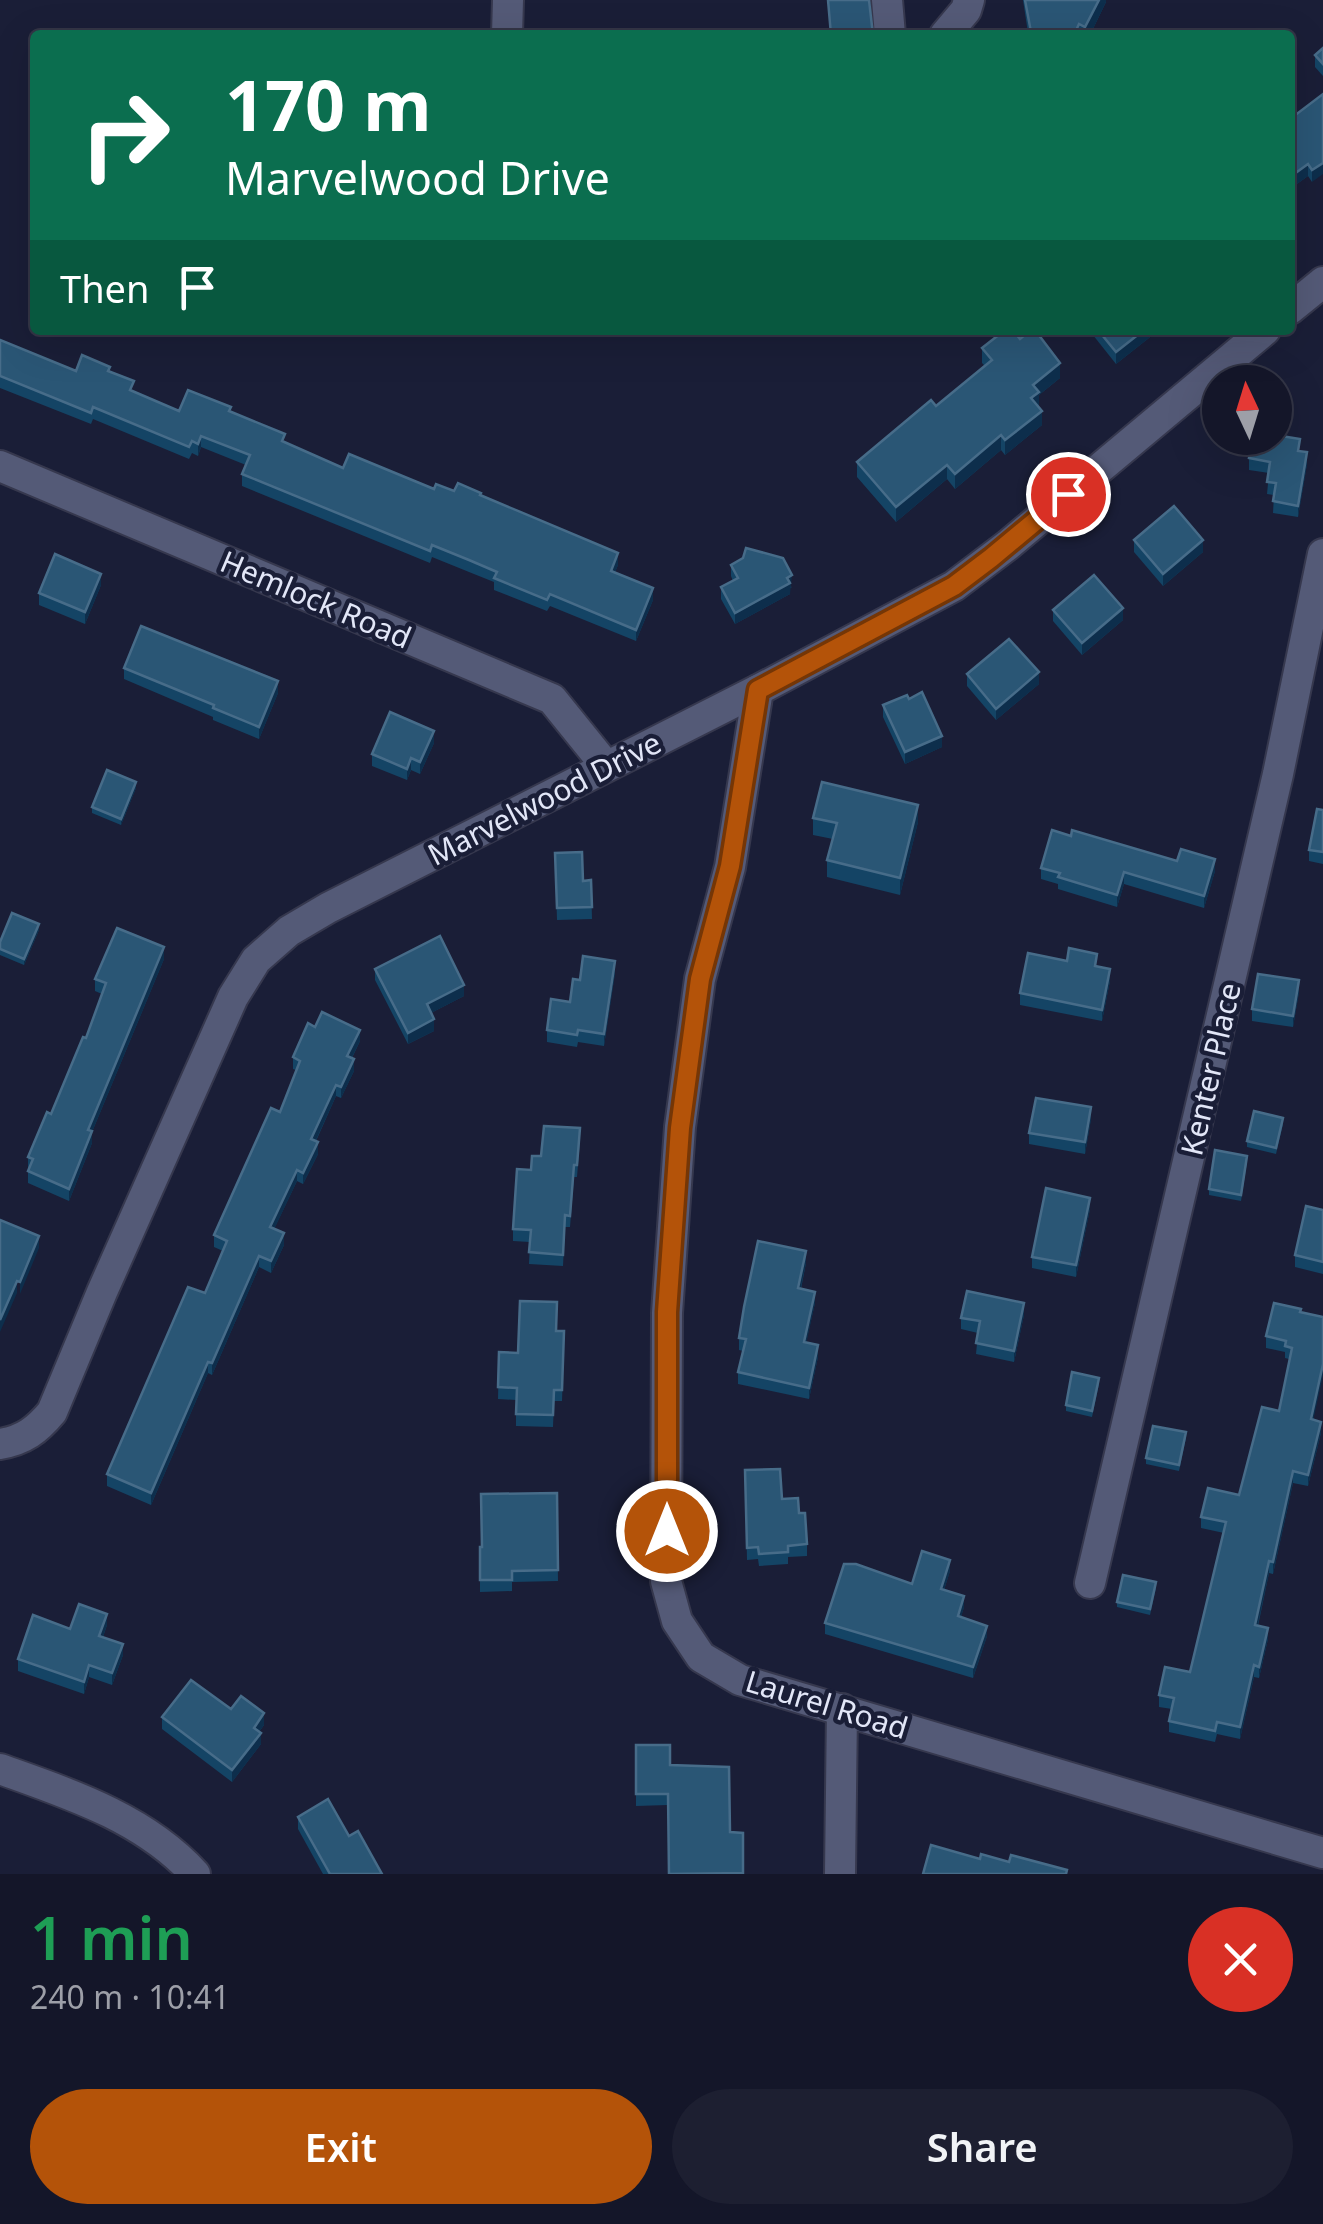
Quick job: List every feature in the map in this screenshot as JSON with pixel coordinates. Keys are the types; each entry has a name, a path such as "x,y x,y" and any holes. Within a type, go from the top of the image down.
{"street":[{"path":"507,30 508,0"},
{"path":"887,0 890,30"},
{"path":"949,30 966,10 969,0"},
{"path":"1295,305 1323,282"},
{"name":"Marvelwood Drive","path":"13,1440 40,1426 52,1412 194,1084 234,996 256,960 289,932 328,908 891,621 974,572 1259,335"},
{"name":"Hemlock Road","path":"0,466 552,699 606,766"},
{"name":"Kenter Place","path":"1090,1583 1274,794 1323,554"},
{"name":"Laurel Road","path":"758,690 730,866 700,979 680,1128 667,1312 666,1581 677,1621 701,1657 740,1680 1323,1853"},
{"path":"840,1874 842,1710"},
{"path":"0,1769 74,1795 135,1825 178,1855 195,1874"}],"building":[{"path":"828,0 869,0 872,30 831,30"},
{"path":"1025,0 1099,0 1085,27 1079,24 1076,30 1031,30"},
{"path":"1323,48 1323,64 1315,55"},
{"path":"1323,94 1323,163 1312,170 1308,164 1295,173 1295,115"},
{"path":"999,335 1017,335 1020,339 1039,335 1060,363 1033,385 1039,392 1031,398 1042,411 1005,440 1001,435 955,474 947,465 896,507 857,462 931,400 936,406 992,360 982,348"},
{"path":"1102,335 1138,335 1116,352"},
{"path":"0,340 76,371 82,355 134,381 130,390 179,411 188,390 285,434 282,441 343,468 349,454 434,489 436,484 454,491 458,483 618,553 611,571 653,588 636,630 550,594 547,600 494,578 497,572 469,560 432,545 430,551 242,474 250,455 201,436 198,444 192,441 189,447 93,407 91,413 0,376"},
{"path":"1292,438 1300,439 1298,451 1307,452 1298,506 1273,501 1276,483 1267,482 1270,462 1249,458 1292,455"},
{"path":"1174,506 1203,540 1163,574 1134,540"},
{"path":"746,548 783,558 792,575 787,578 790,583 735,613 721,587 738,578 731,565 743,558"},
{"path":"55,554 101,574 85,612 39,593"},
{"path":"1094,575 1123,608 1082,643 1053,610"},
{"path":"141,626 278,681 259,727 124,668"},
{"path":"1009,639 1039,672 996,709 967,674"},
{"path":"922,692 942,736 905,752 883,705"},
{"path":"390,712 434,731 420,762 411,758 407,769 372,754"},
{"path":"107,770 136,782 121,819 92,807"},
{"path":"822,782 918,805 900,878 827,860 837,823 813,818"},
{"path":"1317,809 1323,810 1323,852 1309,850"},
{"path":"1052,830 1071,836 1072,830 1177,861 1181,849 1215,859 1204,896 1124,872 1117,895 1058,877 1060,873 1041,868"},
{"path":"582,852 583,881 591,880 592,907 557,908 555,853"},
{"path":"12,913 39,924 24,959 0,949"},
{"path":"117,928 164,947 88,1130 92,1131 69,1189 28,1171 33,1159 28,1157 83,1037 86,1038 106,983 95,979"},
{"path":"440,936 464,985 427,1004 434,1019 408,1033 375,969"},
{"path":"1069,948 1097,954 1095,966 1110,969 1102,1010 1020,993 1028,953 1067,961"},
{"path":"583,956 615,961 604,1034 547,1030 551,999 570,1002 573,979 580,980"},
{"path":"1258,974 1299,980 1293,1016 1252,1009"},
{"path":"322,1012 360,1030 347,1056 354,1059 341,1087 336,1085 311,1139 318,1142 303,1173 297,1170 270,1227 284,1233 271,1261 259,1256 151,1493 107,1474 188,1287 205,1293 227,1241 214,1235 271,1108 280,1112 300,1061 293,1057 308,1023 315,1027"},
{"path":"1036,1098 1091,1107 1085,1142 1029,1133"},
{"path":"1254,1111 1283,1118 1276,1148 1247,1141"},
{"path":"544,1126 580,1128 570,1216 565,1215 563,1255 529,1252 531,1230 513,1229 517,1169 531,1170 532,1156 541,1156"},
{"path":"1215,1150 1247,1156 1241,1195 1209,1189"},
{"path":"1046,1188 1090,1198 1076,1265 1032,1257"},
{"path":"1306,1206 1323,1210 1323,1262 1295,1255"},
{"path":"0,1220 39,1236 0,1320"},
{"path":"758,1241 806,1251 798,1288 815,1292 804,1342 818,1345 809,1388 738,1372 746,1339 739,1338"},
{"path":"967,1291 1024,1303 1014,1351 976,1343 980,1321 961,1318"},
{"path":"520,1301 557,1302 556,1331 564,1331 562,1390 554,1390 553,1415 516,1414 517,1388 498,1387 499,1352 518,1353"},
{"path":"1274,1303 1323,1317 1323,1364 1311,1419 1321,1422 1308,1475 1293,1471 1273,1562 1269,1561 1255,1625 1268,1628 1259,1667 1254,1665 1240,1727 1217,1722 1215,1731 1169,1721 1174,1698 1159,1695 1165,1667 1190,1672 1226,1522 1201,1517 1208,1488 1239,1495 1262,1407 1279,1411 1292,1348 1285,1346 1286,1341 1266,1336"},
{"path":"1072,1372 1099,1378 1092,1411 1066,1405"},
{"path":"1153,1426 1186,1432 1179,1465 1146,1458"},
{"path":"780,1469 782,1499 798,1498 799,1513 805,1513 807,1544 788,1546 788,1552 759,1554 758,1547 747,1548 745,1470"},
{"path":"557,1493 558,1570 512,1571 512,1580 480,1580 481,1494"},
{"path":"922,1551 950,1560 941,1589 964,1596 958,1616 987,1626 973,1667 825,1623 844,1564 856,1564 912,1584"},
{"path":"1123,1575 1156,1582 1150,1609 1117,1602"},
{"path":"79,1604 107,1614 99,1636 123,1644 112,1673 89,1665 84,1682 18,1659 33,1615 70,1629"},
{"path":"191,1680 231,1709 241,1696 264,1713 254,1728 261,1733 232,1770 162,1717"},
{"path":"636,1745 670,1745 670,1765 729,1767 730,1832 743,1833 743,1873 669,1874 668,1794 636,1794"},
{"path":"328,1799 349,1836 358,1831 382,1874 330,1874 298,1817"},
{"path":"931,1845 980,1859 981,1854 1009,1862 1011,1855 1067,1870 1066,1874 923,1874"}],"route":[{"path":"667,1531 667,1312 680,1128 700,979 730,866 758,690 954,586 1068,494"}]}
